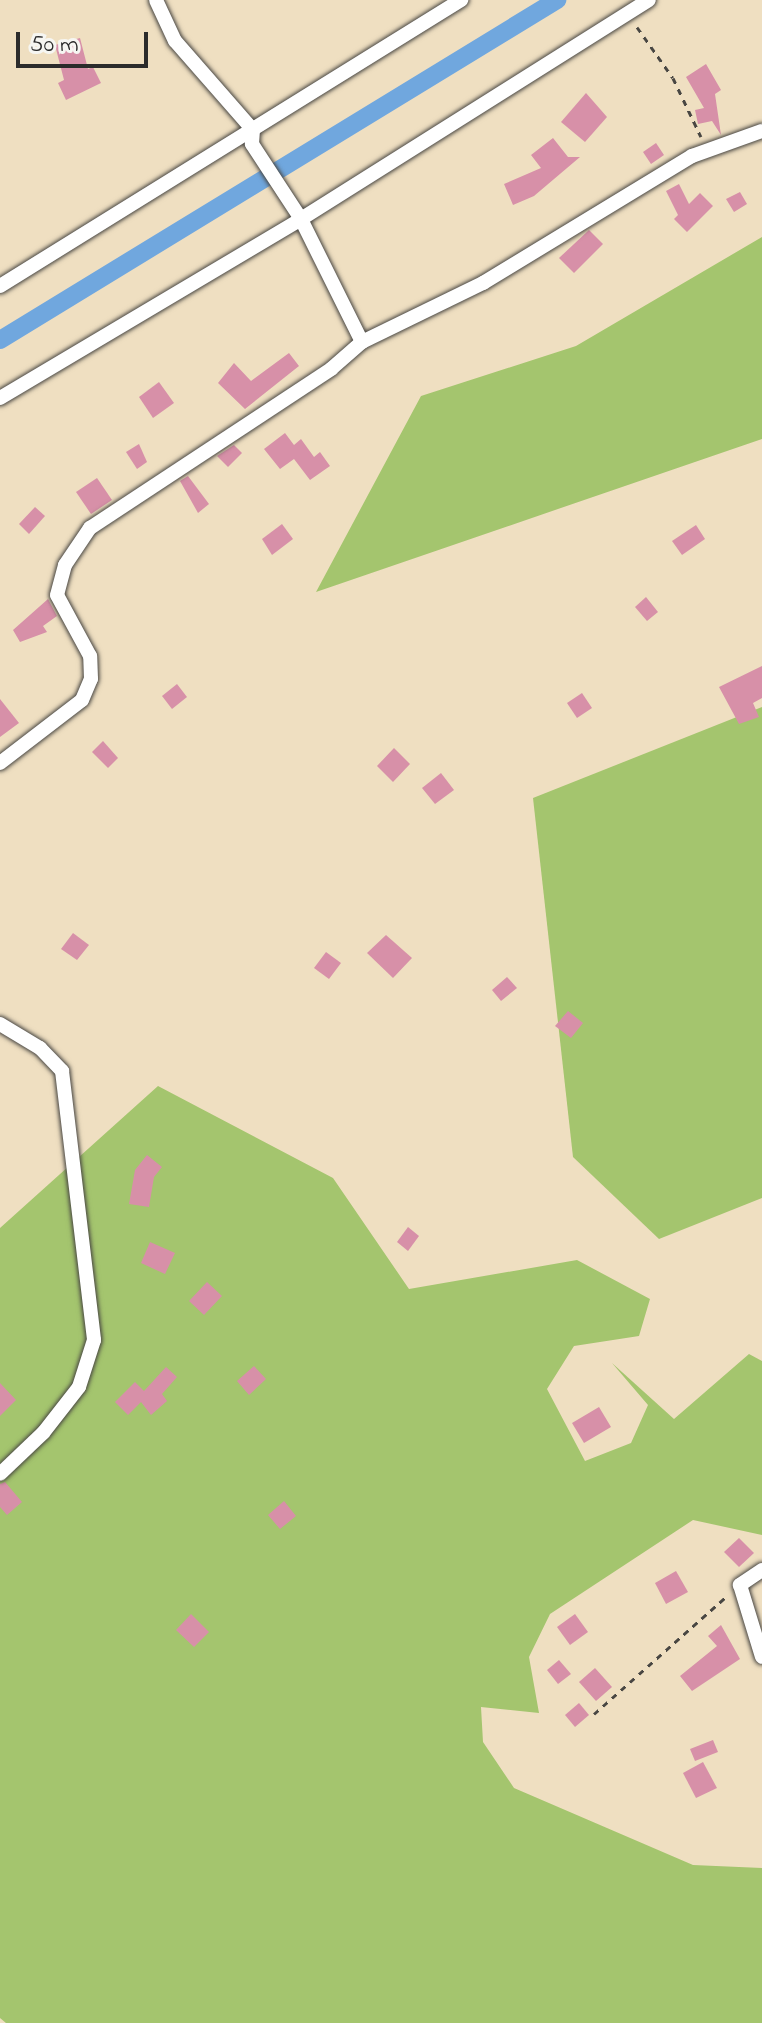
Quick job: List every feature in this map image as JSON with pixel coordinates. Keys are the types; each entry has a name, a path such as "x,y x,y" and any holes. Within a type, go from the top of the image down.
{"street":[{"path":"156,0 175,41 252,137 289,204 301,219 362,342"},
{"path":"0,286 252,137 461,0"},
{"path":"0,398 301,219 649,0"},
{"path":"0,763 82,700 91,679 90,656 57,595 65,565 90,528 331,369 362,342 483,283 707,152 762,131"},
{"path":"0,1024 40,1048 62,1071 94,1340 79,1387 43,1433 0,1474"},
{"path":"762,1570 740,1585 762,1657"}],"path":[{"path":"627,14 673,78 707,152"},
{"path":"594,1714 664,1647 740,1585"}],"green space":[{"path":"762,237 762,439 316,592 421,396 576,346"},
{"path":"762,707 762,1198 659,1239 573,1157 533,798"},
{"path":"158,1086 333,1178 409,1289 577,1260 650,1299 639,1336 574,1346 547,1389 585,1461 631,1443 648,1405 612,1363 674,1419 749,1354 762,1361 762,1535 693,1520 550,1614 529,1657 539,1713 481,1707 483,1742 514,1788 693,1865 762,1868 762,2023 6,2023 0,2018 0,1228"}],"building":[{"path":"80,38 88,69 93,67 101,83 66,100 58,83 64,80 55,45"},
{"path":"706,64 721,90 715,94 721,135 712,121 698,124 695,110 704,108 686,77"},
{"path":"586,93 607,117 585,142 561,122"},
{"path":"553,138 568,157 580,157 534,196 513,205 504,184 541,168 531,155"},
{"path":"656,143 664,155 651,164 643,152"},
{"path":"679,184 689,204 700,193 713,206 687,232 674,219 678,215 666,191"},
{"path":"740,192 747,204 734,212 726,199"},
{"path":"589,230 603,244 574,273 559,258"},
{"path":"289,353 299,366 245,409 218,383 234,363 251,381"},
{"path":"159,382 174,403 153,418 139,397"},
{"path":"285,433 294,445 301,439 314,457 320,452 330,466 310,480 294,459 280,469 264,449"},
{"path":"139,444 147,462 137,469 126,452"},
{"path":"234,445 242,453 228,467 217,456"},
{"path":"188,476 209,504 198,513 180,481"},
{"path":"97,478 112,500 91,514 76,492"},
{"path":"35,507 45,516 29,534 19,524"},
{"path":"282,524 293,539 272,555 262,539"},
{"path":"696,525 705,539 682,555 672,541"},
{"path":"646,597 658,612 647,621 635,607"},
{"path":"48,599 57,616 43,626 47,632 20,642 13,630"},
{"path":"762,666 762,698 753,703 759,717 739,724 719,687"},
{"path":"177,684 187,697 172,709 162,696"},
{"path":"582,693 592,708 577,718 567,703"},
{"path":"0,699 19,723 0,737"},
{"path":"103,741 118,758 108,768 92,752"},
{"path":"394,748 410,764 393,782 377,766"},
{"path":"441,773 454,790 435,804 422,788"},
{"path":"73,933 89,945 77,960 61,949"},
{"path":"386,935 412,958 393,978 367,953"},
{"path":"326,952 341,963 329,979 314,968"},
{"path":"507,977 517,988 501,1001 492,990"},
{"path":"568,1011 583,1023 571,1038 555,1026"},
{"path":"147,1155 162,1167 154,1177 149,1207 129,1204 135,1170"},
{"path":"408,1227 419,1236 408,1251 397,1242"},
{"path":"150,1242 175,1253 165,1274 141,1263"},
{"path":"207,1282 222,1296 204,1315 189,1301"},
{"path":"254,1366 266,1379 249,1395 237,1381"},
{"path":"166,1367 177,1377 162,1394 167,1401 151,1415 141,1402 128,1415 115,1402 135,1382 144,1391"},
{"path":"0,1383 16,1400 0,1416"},
{"path":"599,1407 611,1427 584,1443 572,1423"},
{"path":"5,1482 22,1502 7,1515 0,1507 0,1484"},
{"path":"284,1501 296,1516 280,1529 268,1515"},
{"path":"739,1538 754,1553 739,1567 724,1552"},
{"path":"676,1571 688,1592 666,1604 655,1583"},
{"path":"191,1614 209,1632 194,1647 176,1630"},
{"path":"575,1614 588,1632 570,1645 557,1627"},
{"path":"721,1625 740,1659 692,1691 680,1676 717,1646 708,1636"},
{"path":"559,1660 571,1674 558,1684 547,1670"},
{"path":"595,1668 612,1687 596,1701 579,1682"},
{"path":"579,1703 589,1715 575,1727 565,1715"},
{"path":"713,1740 718,1752 695,1761 690,1749"},
{"path":"703,1762 717,1788 696,1798 683,1773"}],"waterway":[{"path":"0,340 557,0"}]}
